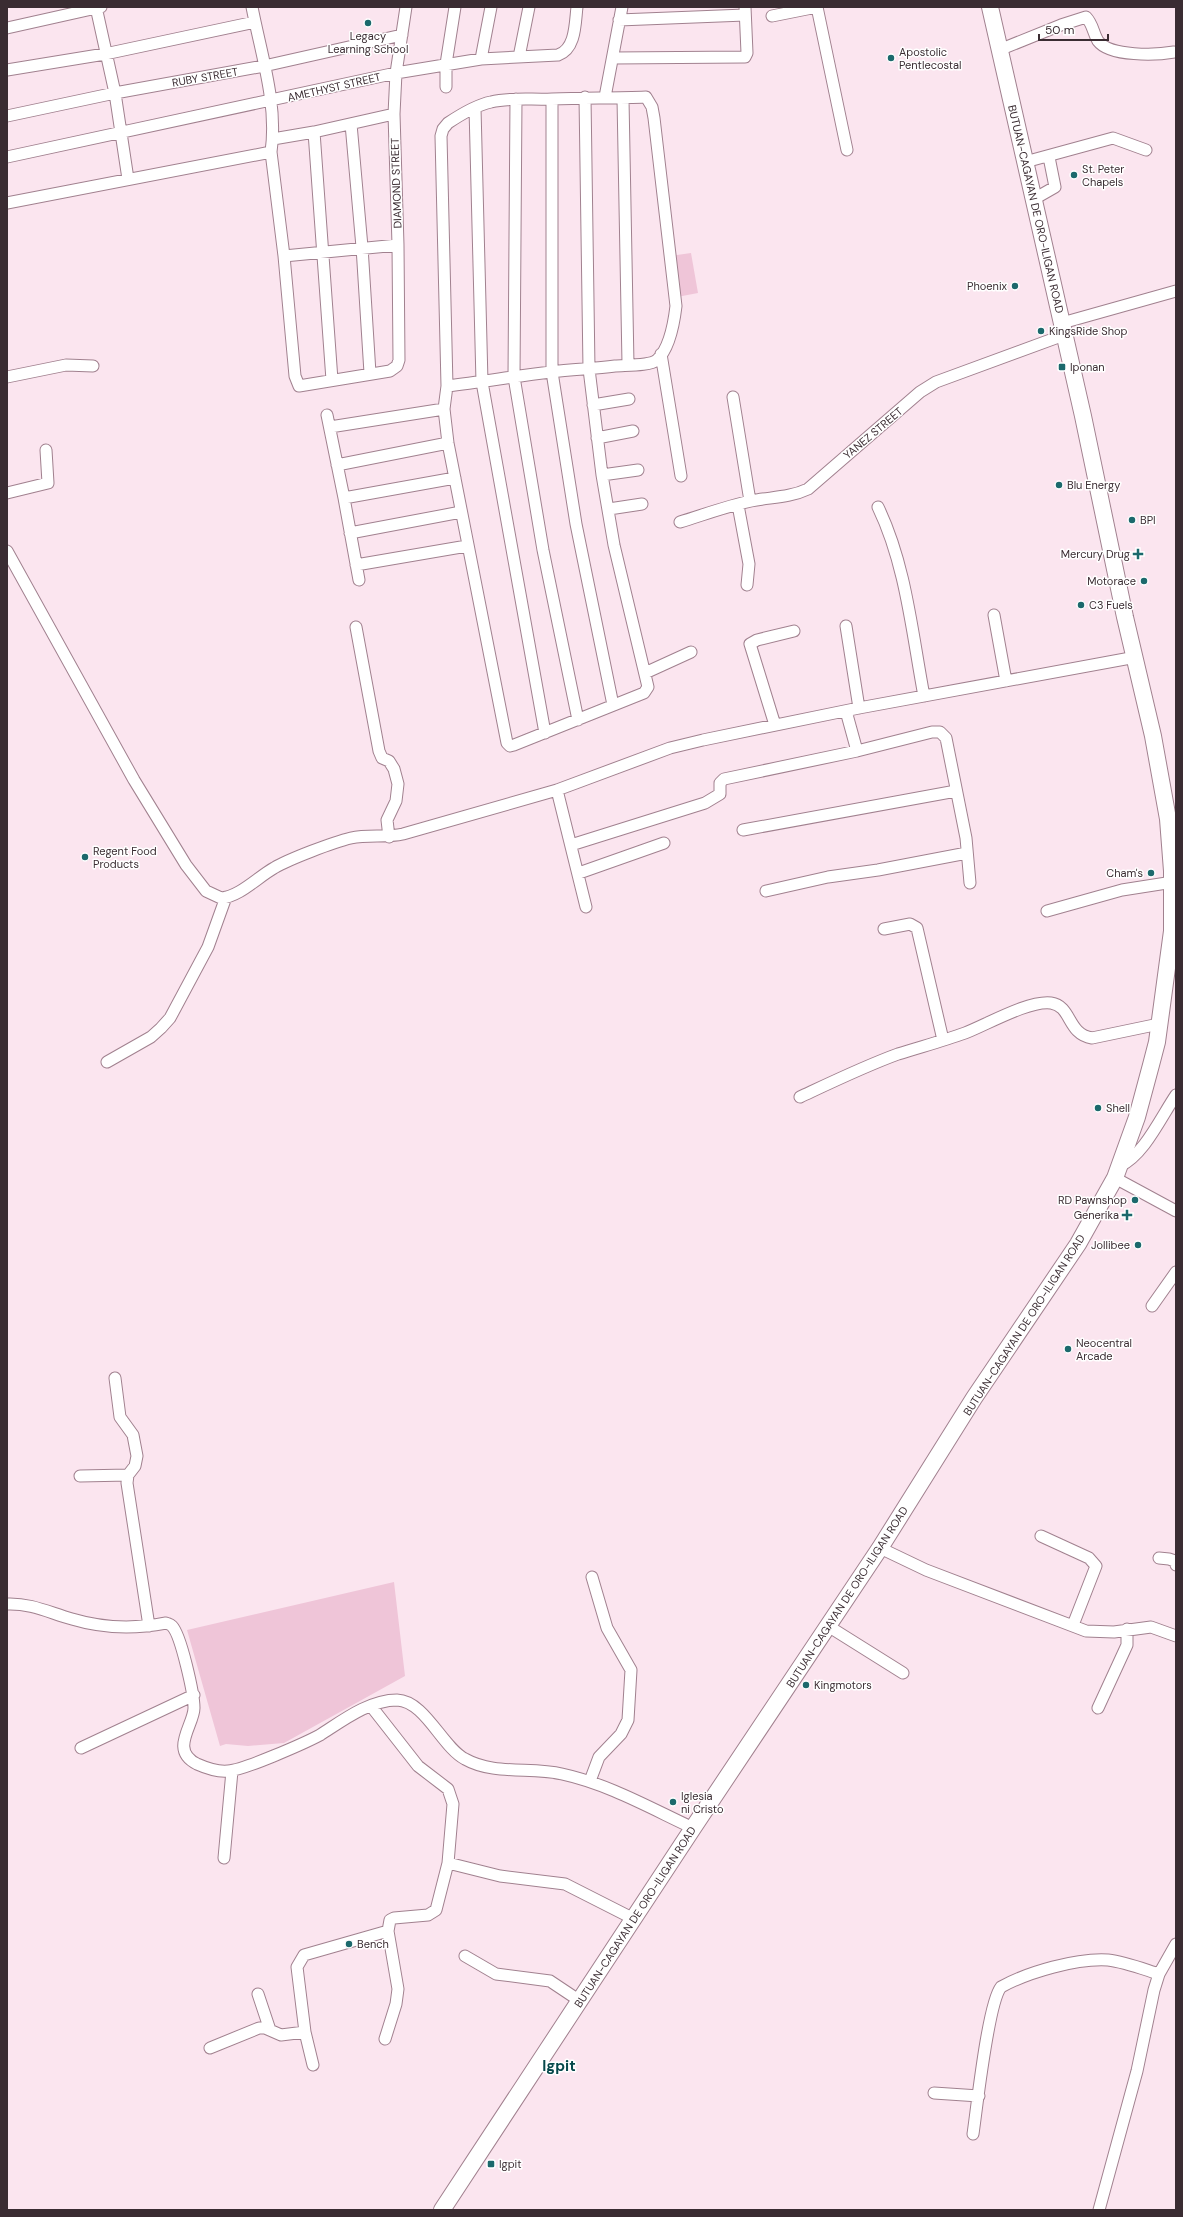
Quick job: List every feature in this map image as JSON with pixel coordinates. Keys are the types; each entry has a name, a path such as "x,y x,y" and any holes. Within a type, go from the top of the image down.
{"highway":[{"name":"BUTUAN-CAGAYAN DE ORO-ILIGAN ROAD","path":"442,2210 693,1828 880,1548 974,1398 1064,1265 1118,1172 1144,1091 1159,1024 1170,950 1174,883 1172,819 1136,657 1125,617 1063,329 990,7"}],"street":[{"path":"7,28 98,7 105,54 121,131 128,179"},
{"path":"252,7 271,101 273,139 271,152 284,256 296,382 299,386 370,373 362,247 351,124"},
{"name":"DIAMOND STREET","path":"370,373 394,370 399,360 398,245 394,114 396,73 406,7"},
{"path":"446,87 446,64 455,7"},
{"path":"481,59 491,7"},
{"path":"519,57 529,7"},
{"name":"AMETHYST STREET","path":"7,157 121,131 271,101 396,73 481,59 551,56 564,53 569,47 578,7"},
{"path":"605,97 622,7"},
{"path":"772,16 817,7 848,150"},
{"path":"613,58 744,57 747,53 745,11 619,20"},
{"path":"1000,50 1061,25 1086,17 1090,21 1099,43 1106,47 1143,55 1174,52"},
{"path":"7,70 105,54 254,22"},
{"name":"RUBY STREET","path":"7,116 114,93 264,66 402,35"},
{"path":"448,386 552,372 589,369 654,362 661,354 672,331 676,306 654,118 652,107 646,97 623,99 585,97 552,100 516,99 490,102 475,108 448,123 443,129 441,136 448,386 444,409 448,443 467,546 507,743 510,746 578,720 647,690 648,687 614,545 602,475 589,369 585,97"},
{"path":"516,99 514,377 543,550 578,720"},
{"path":"623,99 628,364"},
{"path":"552,100 552,372 576,524 613,704"},
{"path":"475,108 482,382 545,733"},
{"path":"273,139 314,132 394,114"},
{"path":"314,132 332,380"},
{"path":"1025,162 1049,157 1113,138 1146,150"},
{"path":"7,203 271,152"},
{"path":"1034,199 1055,186 1049,157"},
{"path":"284,256 362,247 398,245"},
{"name":"YANEZ STREET","path":"680,522 750,501 791,496 808,489 920,392 936,382 1063,329 1176,291"},
{"path":"661,354 681,476"},
{"path":"7,377 66,365 92,366"},
{"path":"733,396 750,501"},
{"path":"593,405 629,399"},
{"path":"330,427 444,409"},
{"path":"327,415 359,580"},
{"path":"597,438 633,432"},
{"path":"337,465 448,443"},
{"path":"7,493 48,483 46,450"},
{"path":"602,475 638,470"},
{"path":"344,498 455,478"},
{"path":"609,509 642,504"},
{"path":"738,505 749,564 747,586"},
{"path":"878,507 890,532 897,556 924,696"},
{"path":"350,533 461,512"},
{"path":"356,565 467,546"},
{"path":"7,551 134,780 186,865 206,891 213,896 226,898"},
{"path":"994,615 1006,681"},
{"path":"846,626 859,708"},
{"path":"356,627 379,752 382,758 389,762 398,778 396,801 387,820 389,837"},
{"path":"775,726 750,644 757,640 794,631"},
{"path":"645,673 691,652"},
{"path":"107,1062 151,1036 170,1018 208,947 226,898 280,865 343,840 360,837 389,837 557,790 670,748 859,708 1136,657"},
{"path":"846,711 857,751"},
{"path":"571,845 705,803 720,794 720,783 724,779 857,751 932,732 940,732 946,738 967,853 970,883"},
{"path":"557,790 586,907"},
{"path":"743,830 956,791"},
{"path":"579,874 664,844"},
{"path":"766,891 828,877 878,870 967,853"},
{"path":"1047,911 1122,890 1174,883"},
{"path":"884,929 910,924 917,928 943,1040"},
{"path":"800,1096 897,1055 1000,1020 1021,1009 1040,1004 1051,1003 1064,1010 1071,1025 1083,1037 1092,1038 1159,1024"},
{"path":"1176,1095 1139,1151 1118,1172 1176,1211"},
{"path":"1152,1306 1176,1272"},
{"path":"115,1378 120,1417 133,1434 138,1456 135,1466 128,1475 127,1483 149,1626"},
{"path":"80,1476 128,1475"},
{"path":"1041,1536 1090,1558 1096,1566 1074,1625"},
{"path":"880,1548 926,1570 1074,1625 1098,1632 1151,1626 1176,1635"},
{"path":"1159,1558 1169,1559 1175,1562 1176,1565"},
{"path":"590,1781 599,1757 621,1734 628,1720 632,1670 607,1628 592,1577"},
{"path":"7,1604 37,1607 89,1624 149,1626 166,1623 172,1626 180,1642 194,1695 194,1715 186,1729 184,1739 186,1751 191,1760 198,1765 214,1770 232,1771 317,1736 371,1706 386,1701 405,1701 419,1711 463,1759 478,1765 560,1773 590,1781 693,1828"},
{"path":"828,1626 903,1673"},
{"path":"1098,1708 1127,1645 1127,1629"},
{"path":"81,1748 194,1695"},
{"path":"371,1706 418,1766 448,1790 453,1804 448,1863 436,1910 428,1914 394,1918 390,1920 388,1931 398,1989 396,2004 385,2039"},
{"path":"224,1858 232,1771"},
{"path":"448,1863 500,1876 565,1884 634,1919"},
{"path":"313,2065 305,2032 297,1967 299,1961 304,1955 388,1931"},
{"path":"1099,2210 1137,2071 1159,1974 1176,1944"},
{"path":"466,1956 496,1974 550,1982 580,2001"},
{"path":"973,2134 991,2022 997,1991 1001,1987 1040,1972 1092,1960 1110,1960 1159,1974"},
{"path":"258,1994 270,2030"},
{"path":"210,2048 259,2028 270,2030 281,2035 305,2032"},
{"path":"934,2093 979,2096"}],"shaded area":[{"path":"691,253 698,293 677,297 670,256"},
{"path":"394,1582 405,1676 284,1743 248,1746 226,1744 220,1746 187,1630"}],"place":[{"name":"Legacy Learning School","path":"368,23"},
{"name":"Apostolic Pentlecostal","path":"891,58"},
{"name":"St. Peter Chapels","path":"1074,175"},
{"name":"Phoenix","path":"1015,286"},
{"name":"KingsRide Shop","path":"1041,331"},
{"name":"Iponan","path":"1062,367"},
{"name":"Blu Energy","path":"1059,485"},
{"name":"BPI","path":"1132,520"},
{"name":"Mercury Drug","path":"1138,554"},
{"name":"Motorace","path":"1144,581"},
{"name":"C3 Fuels","path":"1081,605"},
{"name":"Regent Food Products","path":"85,857"},
{"name":"Cham's","path":"1151,873"},
{"name":"Shell","path":"1098,1108"},
{"name":"RD Pawnshop","path":"1135,1200"},
{"name":"Generika","path":"1127,1215"},
{"name":"Jollibee","path":"1138,1245"},
{"name":"Neocentral Arcade","path":"1068,1349"},
{"name":"Kingmotors","path":"806,1685"},
{"name":"Iglesia ni Cristo","path":"673,1802"},
{"name":"Bench","path":"349,1944"},
{"name":"Igpit","path":"491,2164"}],"district":[{"name":"Igpit","path":"559,2066"}]}
